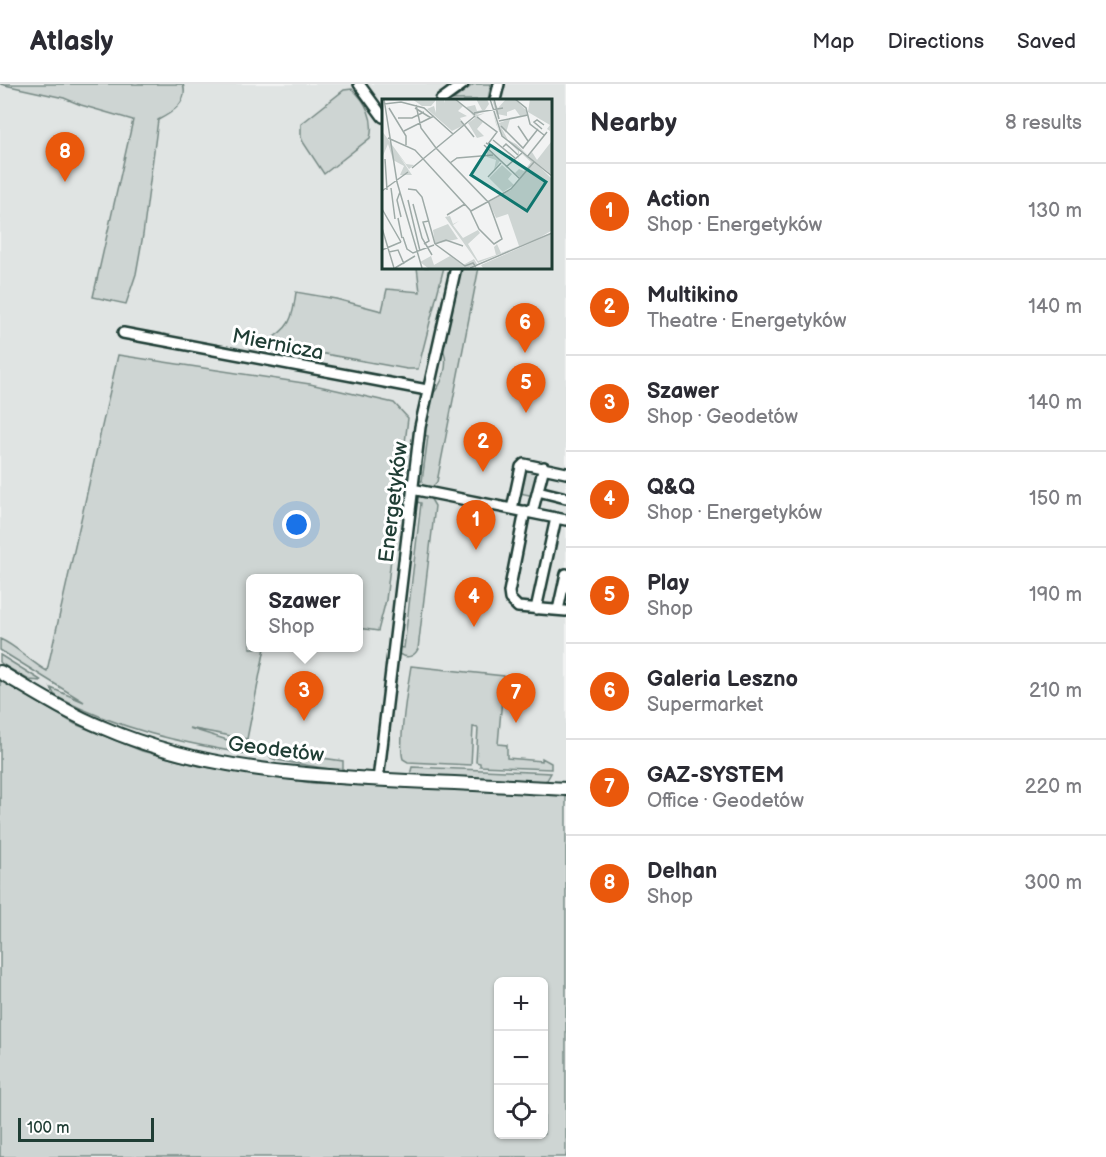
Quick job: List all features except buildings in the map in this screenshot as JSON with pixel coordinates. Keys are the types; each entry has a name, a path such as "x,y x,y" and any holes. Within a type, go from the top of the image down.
{"street":[{"path":"442,99 464,84"},
{"path":"495,99 499,84"},
{"path":"363,85 382,115"},
{"name":"Energetyków","path":"378,780 412,489 427,390 456,268"},
{"name":"Miernicza","path":"123,333 427,390"},
{"path":"512,509 522,465 528,463 566,473"},
{"path":"544,467 538,491 529,512 509,596 514,605 562,611 566,574"},
{"path":"412,489 561,519 536,609"},
{"path":"538,491 566,498"},
{"name":"Geodetów","path":"0,672 41,697 105,729 188,755 260,769 378,780 566,789"}],"shaded area":[{"path":"0,84 566,84 566,789 260,769 105,729 0,672"},
{"path":"0,84 183,84 184,96 178,106 158,120 143,235 136,274 126,304 93,297 133,120 64,98"},
{"path":"474,84 491,84 488,99 454,99"},
{"path":"352,89 368,111 371,124 370,138 324,174 303,142 301,124 344,90"},
{"path":"417,268 444,268 418,369 407,369 265,343 289,322 296,292 382,311 387,289 420,292"},
{"path":"455,268 479,268 437,482 429,490 418,487 415,481 422,481 428,436 424,435 430,396 439,386 444,373 445,359 441,346"},
{"path":"118,355 310,384 394,403 408,418 386,600 378,631 363,629 363,574 246,574 246,652 264,652 247,739 189,728 256,749 253,753 247,754 197,745 151,734 82,709 59,698 51,688 84,702 0,650 0,639 47,671"},
{"path":"529,469 538,471 534,496 520,493 524,473"},
{"path":"422,494 429,496 435,506 418,649 407,657 399,654 396,647 404,648 421,503 413,501"},
{"path":"0,655 42,681 29,680 2,664"},
{"path":"411,666 504,676 498,744 507,745 507,758 542,761 542,758 551,763 551,769 480,766 480,763 476,762 478,728 473,727 471,765 408,762 403,759 403,728"},
{"path":"0,680 75,724 142,751 199,766 312,783 566,794 566,1157 0,1157"},
{"path":"266,750 343,761 343,769 341,771 276,760 271,758"},
{"path":"412,767 551,773 547,780 539,783 410,775"}],"place":[{"name":"Delhan","path":"65,182"},
{"name":"Galeria Leszno","path":"525,353"},
{"name":"Play","path":"526,413"},
{"name":"Multikino","path":"483,472"},
{"name":"Action","path":"476,550"},
{"name":"Q&Q","path":"474,627"},
{"name":"Szawer","path":"304,721"},
{"name":"GAZ-SYSTEM","path":"516,723"}]}
